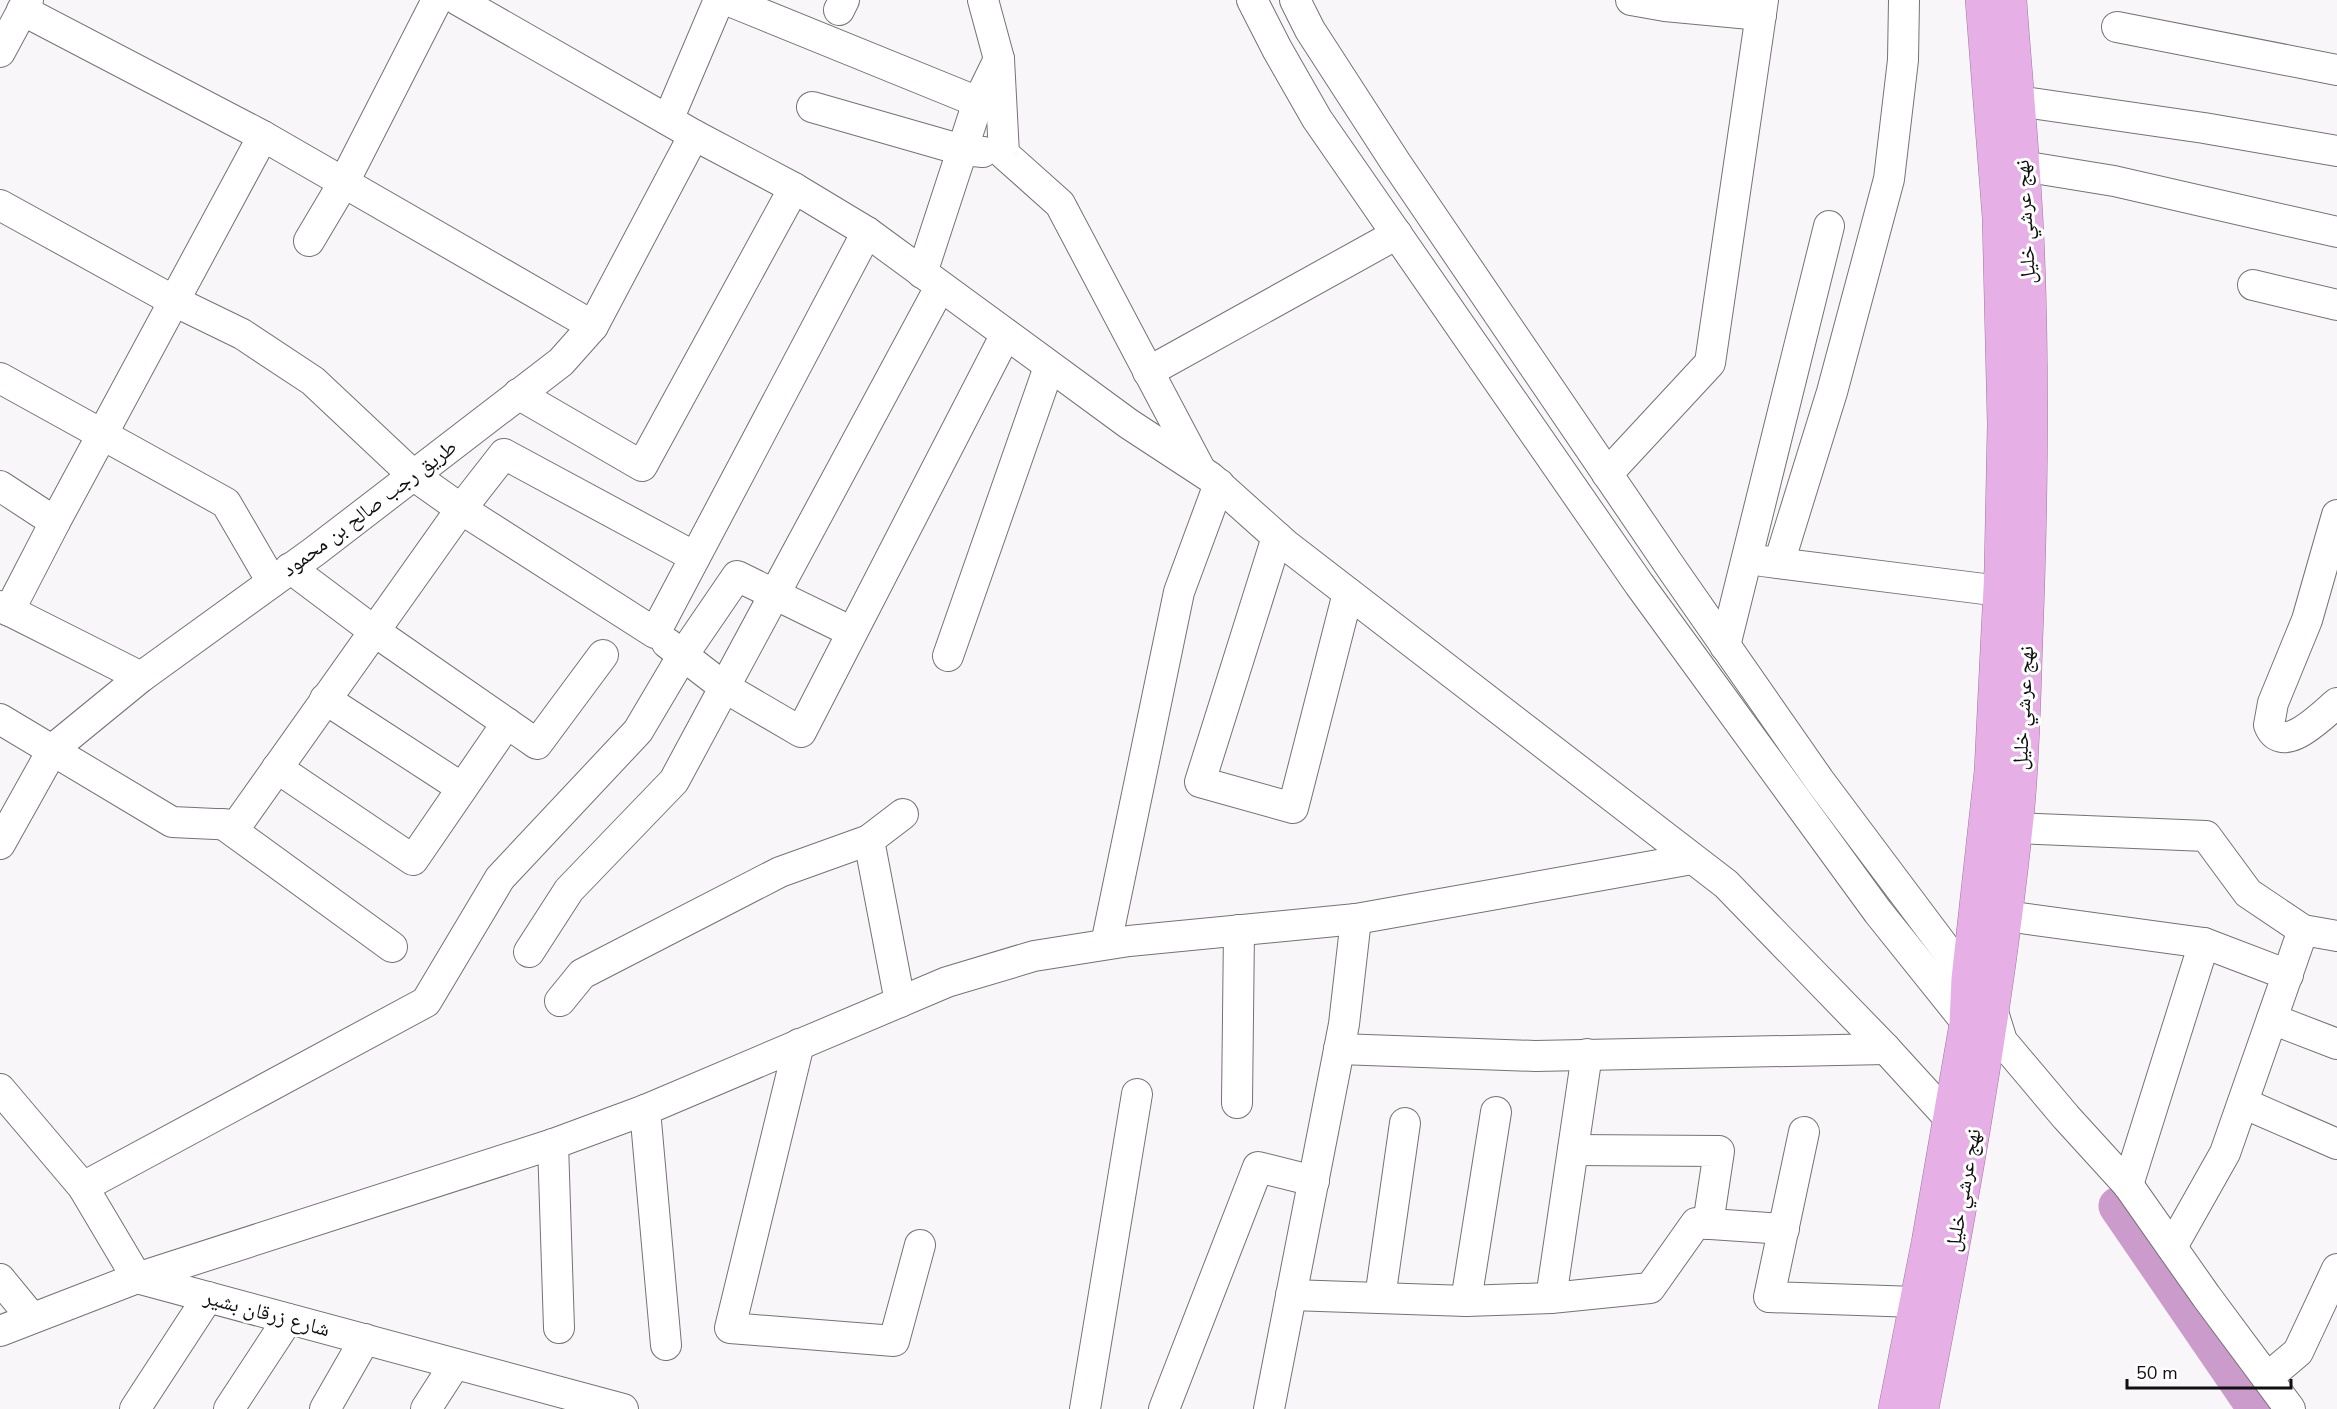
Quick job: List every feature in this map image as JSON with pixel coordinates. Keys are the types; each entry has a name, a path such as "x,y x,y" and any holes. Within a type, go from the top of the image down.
{"highway":[{"name":"نهج عرشي خليل","path":"1895,1409 1950,1119 1987,1031 1968,979 1991,771 2000,591 2004,424 1999,218 1982,0"},
{"name":"نهج عرشي خليل","path":"1922,1409 1955,1237 2006,916 2015,828 2024,690 2032,415 2028,252 2010,0"}],"street":[{"path":"309,241 344,182 437,0"},
{"path":"458,0 694,135 794,188 867,232 1049,368 1210,477 1277,537 1726,884 1886,1049 1950,1119"},
{"path":"668,120 719,0"},
{"path":"727,0 978,102"},
{"path":"983,0 999,59 1004,154"},
{"path":"1252,0 1277,50 1317,119 1639,584 1878,912 2128,1185 2290,1409"},
{"path":"1295,0 1316,40 1396,163 1725,646 1819,780 1968,979"},
{"path":"1607,474 1710,363 1762,7 1631,0"},
{"path":"1779,563 1832,392 1889,179 1903,60 1904,0"},
{"path":"0,52 25,5 263,136 593,327"},
{"path":"2117,27 2337,70"},
{"path":"529,952 569,890 674,781 774,595 931,280 962,150 978,102 999,59"},
{"path":"2017,101 2204,128 2337,151"},
{"path":"812,107 962,150 1004,154 1060,204 1148,372 1210,477 1179,592 1106,944"},
{"name":"طريق رجب صالح بن محمود","path":"0,844 53,749 141,677 281,575 561,362 593,327 694,135"},
{"path":"141,677 5,608 55,522 263,136"},
{"path":"2022,166 2114,181 2337,232"},
{"path":"518,394 642,466 794,188"},
{"path":"0,205 174,301 242,334 313,381 413,475 461,509 655,633 724,687 801,732 1006,334"},
{"path":"1725,646 1829,226"},
{"path":"655,633 867,232"},
{"path":"1148,372 1397,234"},
{"path":"2253,285 2337,305"},
{"path":"948,656 1049,368"},
{"path":"0,378 226,503 281,575 374,632 537,744 603,655"},
{"path":"0,719 172,822 237,825 461,509 504,454 696,557"},
{"path":"0,486 55,522"},
{"path":"2337,515 2307,620 2273,703 2269,725 2276,735 2282,738 2293,737 2337,703"},
{"path":"1277,537 1200,782 1293,808 1348,593"},
{"path":"1747,559 2000,591"},
{"path":"83,1187 426,1002 500,878 638,731 683,655 737,576 852,632"},
{"path":"325,699 462,788"},
{"path":"277,768 414,860 507,723"},
{"path":"560,1001 582,974 780,872 869,840 903,814"},
{"path":"223,824 392,947"},
{"path":"2015,828 2206,836 2247,893 2303,930 2337,936"},
{"path":"869,840 900,1002"},
{"path":"0,1331 137,1278 553,1144 645,1110 947,982 1034,956 1106,944 1356,919 1692,859"},
{"path":"2006,916 2204,943 2288,975"},
{"path":"1269,1409 1339,1049 1356,919"},
{"path":"1237,1103 1239,930"},
{"path":"2172,1247 2225,1153 2303,930"},
{"path":"2128,1185 2204,943"},
{"path":"2272,1019 2337,1044"},
{"path":"800,1044 730,1328 894,1341 920,1245"},
{"path":"1339,1049 1535,1056 1886,1049"},
{"path":"1551,1298 1587,1054"},
{"path":"0,1089 83,1187 137,1278"},
{"path":"1085,1409 1137,1094"},
{"path":"2243,1103 2337,1144"},
{"path":"645,1110 666,1345"},
{"path":"1466,1301 1496,1112"},
{"path":"1380,1298 1405,1123"},
{"path":"1804,1132 1769,1297 1916,1302"},
{"path":"553,1144 559,1328"},
{"path":"1573,1150 1719,1151 1708,1224"},
{"path":"1164,1409 1257,1167 1314,1181"},
{"path":"1292,1295 1466,1301 1551,1298 1650,1288 1696,1223 1784,1229"},
{"path":"2267,1378 2298,1352 2337,1269"},
{"name":"شارع زرقان بشير","path":"137,1278 623,1409"},
{"path":"0,1279 32,1318"},
{"path":"135,1409 208,1297"},
{"path":"230,1409 288,1319"},
{"path":"325,1409 365,1339"},
{"path":"426,1409 455,1364"}],"waterway":[{"path":"2118,1206 2257,1409"}]}
